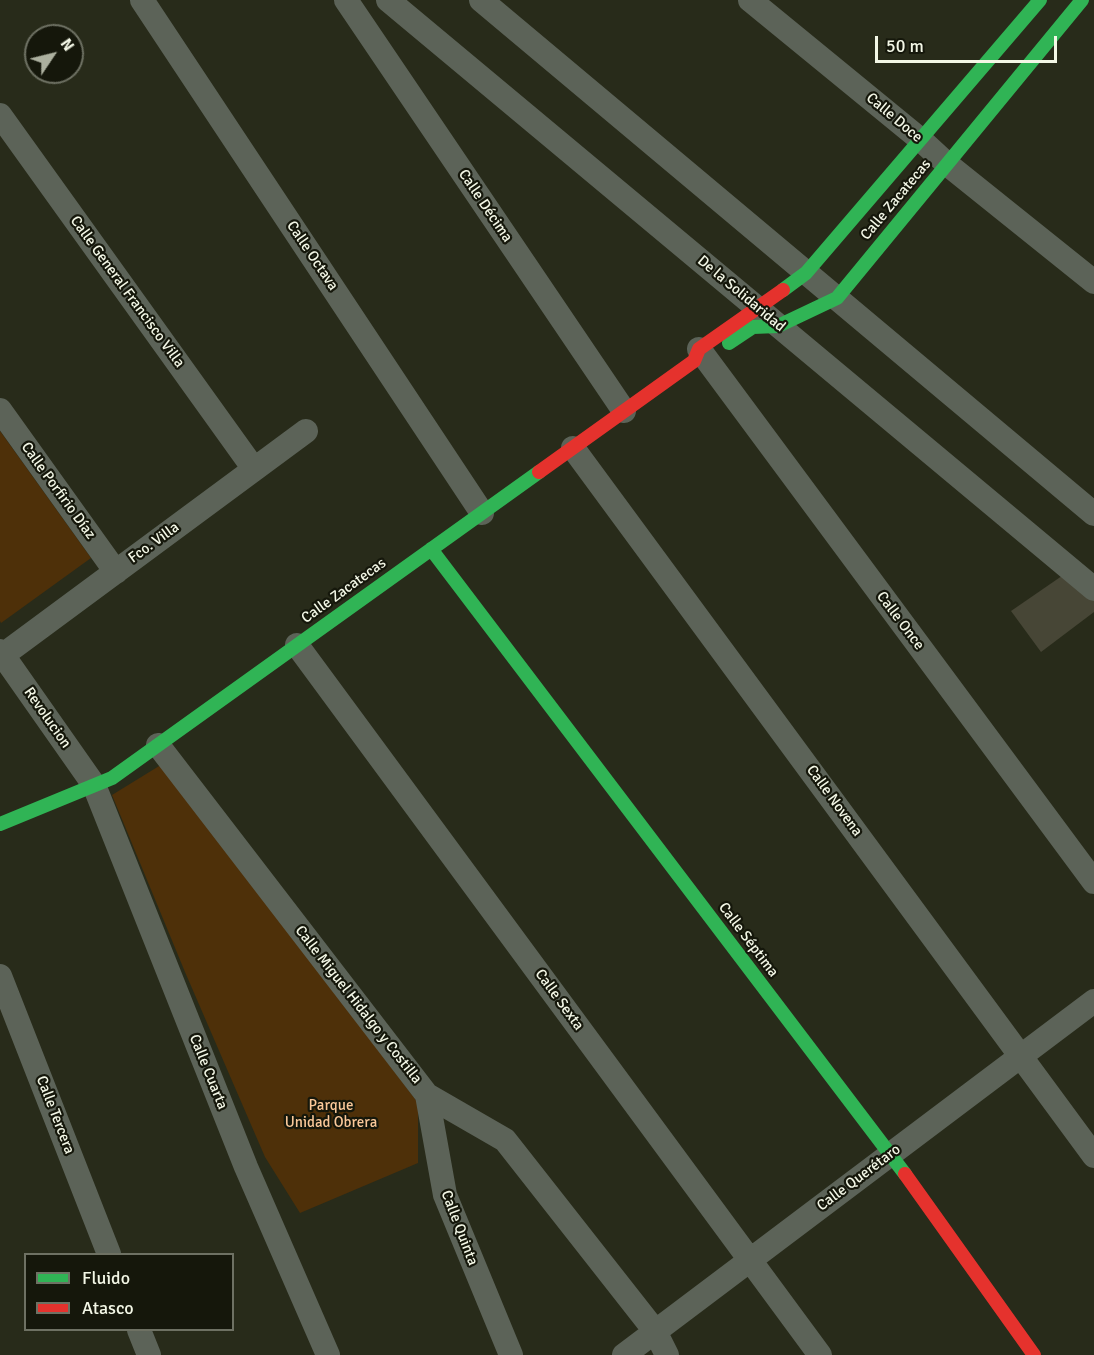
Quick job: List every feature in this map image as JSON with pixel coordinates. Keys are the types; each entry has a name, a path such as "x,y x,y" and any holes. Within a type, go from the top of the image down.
{"street":[{"name":"Calle Octava","path":"142,0 482,513"},
{"name":"Calle Décima","path":"346,0 624,411"},
{"name":"De la Solidaridad","path":"388,0 1094,589"},
{"path":"481,0 1094,514"},
{"name":"Calle Doce","path":"750,0 921,140 947,164 1094,282"},
{"name":"Calle Zacatecas","path":"700,356 753,327 778,326 837,298 1082,0"},
{"name":"Calle Zacatecas","path":"0,824 112,778 700,356 757,308 806,273 921,140 1029,4"},
{"path":"1029,4 1057,31"},
{"name":"Calle General Francisco Villa","path":"0,115 254,470"},
{"name":"Calle Once","path":"700,356 1094,882"},
{"name":"Calle Porfirio Díaz","path":"0,410 116,572"},
{"name":"Fco. Villa","path":"2,653 116,572 306,431"},
{"name":"Calle Novena","path":"573,448 1022,1055 1094,1156"},
{"name":"Calle Séptima","path":"431,549 891,1154 1034,1355"},
{"name":"Calle Sexta","path":"297,645 820,1355"},
{"name":"Revolucion","path":"2,653 94,785"},
{"name":"Calle Miguel Hidalgo y Costilla","path":"158,745 427,1095 505,1140 655,1331 667,1355"},
{"name":"Calle Cuarta","path":"94,785 246,1167 328,1355"},
{"name":"Calle Tercera","path":"0,976 109,1253"},
{"name":"Calle Querétaro","path":"624,1355 1094,1000"},
{"name":"Calle Quinta","path":"427,1095 445,1195 511,1355"},
{"path":"140,1331 149,1355"}],"green space":[{"path":"0,431 91,558 1,623 0,621"},
{"name":"Parque Unidad Obrera","path":"164,763 418,1103 418,1163 300,1213 265,1157 112,795"}],"building":[{"path":"1072,569 1094,593 1094,612 1041,652 1011,611"}],"traffic: fast":[{"path":"783,290 806,273 1040,0"},
{"path":"729,343 753,327 778,326 837,298 1082,0"},
{"path":"0,824 112,778 539,472"},
{"path":"431,549 905,1174"}],"traffic: jam":[{"path":"539,472 694,361 699,349 783,290"},
{"path":"905,1174 1034,1355"}]}
